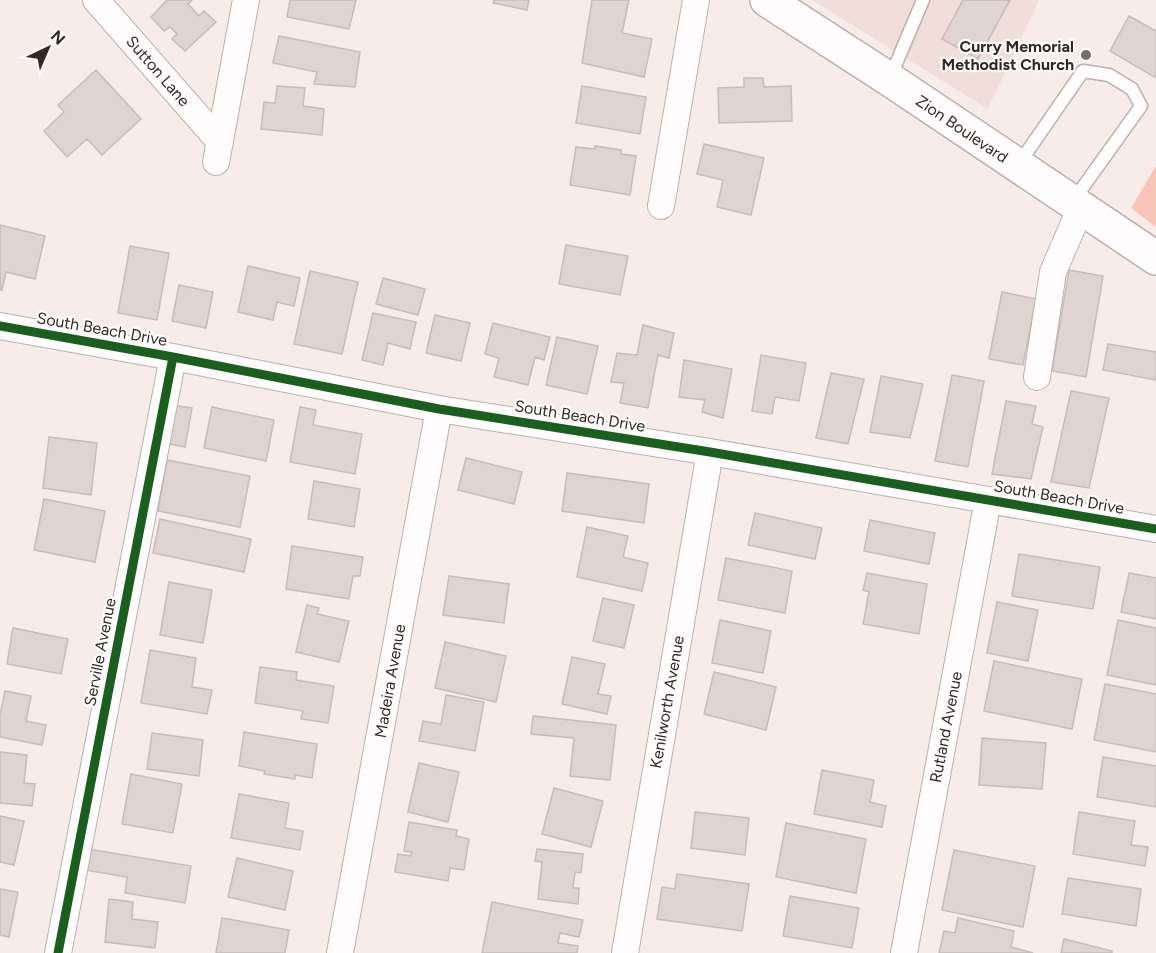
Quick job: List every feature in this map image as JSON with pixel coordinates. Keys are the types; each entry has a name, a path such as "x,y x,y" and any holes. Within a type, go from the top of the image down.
{"main road":[{"name":"Zion Boulevard","path":"776,2 1156,258"}],"street":[{"name":"Sutton Lane","path":"96,0 218,152 246,0"},
{"path":"661,206 696,0"},
{"path":"1038,377 1053,272 1077,204"},
{"name":"South Beach Drive","path":"0,326 440,409 710,452 1156,529"},
{"name":"Serville Avenue","path":"57,953 173,357"},
{"name":"Madeira Avenue","path":"340,953 440,409"},
{"name":"Kenilworth Avenue","path":"625,953 710,452"},
{"name":"Rutland Avenue","path":"904,953 988,500"}],"lane":[{"path":"889,79 923,0"},
{"path":"1017,166 1083,71 1109,75 1132,89 1141,106 1077,204"}],"shaded area":[{"path":"812,0 1039,0 988,109"},
{"path":"1156,166 1156,227 1131,208"}],"building":[{"path":"167,0 192,0 188,4 199,16 204,11 216,22 185,51 172,39 177,34 170,27 164,31 151,17"},
{"path":"290,0 356,0 349,29 287,17"},
{"path":"494,0 529,0 527,10 493,3"},
{"path":"592,0 629,0 622,33 652,39 644,77 582,63"},
{"path":"963,0 1010,0 978,59 942,39"},
{"path":"1129,16 1156,31 1156,78 1110,51"},
{"path":"279,36 360,52 355,87 314,84 317,72 273,63"},
{"path":"96,70 141,119 102,155 87,139 67,157 44,131 64,112 58,105"},
{"path":"744,78 763,78 764,87 791,86 792,121 719,123 718,88 744,87"},
{"path":"277,86 305,88 303,106 324,109 322,135 261,129 264,102 275,103"},
{"path":"582,86 646,97 640,134 576,123"},
{"path":"704,144 764,158 751,215 717,207 723,180 697,174"},
{"path":"595,146 621,150 621,154 636,156 630,195 570,185 576,147 595,149"},
{"path":"0,225 45,236 35,279 6,272 2,290 0,290"},
{"path":"566,245 628,256 620,295 559,284"},
{"path":"130,246 169,253 157,320 118,313"},
{"path":"248,266 300,278 294,306 277,302 273,320 238,312"},
{"path":"1069,270 1103,276 1086,377 1052,371"},
{"path":"310,271 358,282 342,354 294,344"},
{"path":"383,278 425,289 418,315 376,304"},
{"path":"179,285 213,292 206,328 172,321"},
{"path":"1002,292 1036,299 1023,365 989,359"},
{"path":"373,313 416,322 410,349 388,343 383,365 362,360"},
{"path":"435,315 470,323 461,361 426,353"},
{"path":"493,323 550,337 544,360 535,357 528,385 494,377 499,358 485,354"},
{"path":"643,325 674,333 669,358 658,355 648,408 620,403 624,383 611,382 617,353 637,355"},
{"path":"557,337 598,346 587,394 546,385"},
{"path":"1108,344 1156,352 1156,380 1103,370"},
{"path":"761,355 806,363 799,401 775,397 772,414 752,411"},
{"path":"684,360 732,369 723,418 702,412 705,400 679,397"},
{"path":"831,373 864,379 848,444 816,438"},
{"path":"952,375 984,381 968,467 935,461"},
{"path":"881,376 923,384 910,438 870,432"},
{"path":"1071,391 1109,398 1089,488 1051,482"},
{"path":"1006,401 1036,406 1032,424 1043,427 1031,479 992,474"},
{"path":"171,405 192,408 185,447 164,443"},
{"path":"212,407 274,420 266,461 204,448"},
{"path":"300,407 316,410 313,425 362,434 355,474 290,462"},
{"path":"49,437 97,443 91,495 43,488"},
{"path":"466,458 522,472 514,504 458,490"},
{"path":"167,460 250,476 240,527 158,511"},
{"path":"567,473 649,484 644,523 562,511"},
{"path":"314,481 360,489 354,527 308,519"},
{"path":"44,499 105,511 95,562 34,550"},
{"path":"755,513 822,528 815,559 748,545"},
{"path":"160,519 251,539 244,572 153,553"},
{"path":"870,520 935,533 929,564 864,551"},
{"path":"587,527 628,536 623,557 648,563 642,591 577,577"},
{"path":"292,546 363,557 360,576 353,576 349,599 286,589"},
{"path":"1019,554 1100,567 1093,609 1012,596"},
{"path":"726,558 792,571 785,613 718,600"},
{"path":"867,573 927,584 919,634 863,624 869,592 863,590"},
{"path":"1129,573 1156,578 1156,619 1121,612"},
{"path":"449,576 509,584 504,623 443,615"},
{"path":"169,582 212,590 203,643 160,635"},
{"path":"603,598 634,605 624,648 593,641"},
{"path":"997,602 1038,610 1028,661 987,653"},
{"path":"307,605 319,608 317,614 349,621 339,662 296,652"},
{"path":"720,620 771,631 763,673 712,663"},
{"path":"1118,620 1156,628 1156,685 1107,675"},
{"path":"13,628 68,639 61,674 7,664"},
{"path":"445,642 506,656 496,702 435,688"},
{"path":"150,650 196,658 192,687 212,690 207,714 141,703"},
{"path":"572,657 605,664 598,694 611,696 607,714 562,704"},
{"path":"994,661 1082,679 1072,729 984,711"},
{"path":"260,667 297,672 296,680 334,686 328,723 301,719 303,711 255,703"},
{"path":"714,672 776,687 766,730 704,714"},
{"path":"1105,684 1156,694 1156,752 1094,740"},
{"path":"5,691 31,696 26,721 46,725 42,745 0,737 0,715"},
{"path":"446,695 484,702 475,751 419,741 423,721 441,724"},
{"path":"533,716 616,725 610,780 570,776 574,738 531,734"},
{"path":"244,732 317,744 312,778 295,775 295,779 264,774 265,771 239,766"},
{"path":"152,733 203,740 199,776 147,769"},
{"path":"982,738 1046,743 1042,789 979,785"},
{"path":"0,752 27,755 24,783 35,784 32,806 0,803"},
{"path":"1103,757 1156,766 1156,807 1097,797"},
{"path":"419,763 459,772 448,822 408,812"},
{"path":"822,770 874,780 870,802 886,806 882,827 814,814"},
{"path":"131,774 182,784 173,833 122,824"},
{"path":"554,788 603,801 591,847 542,834"},
{"path":"239,794 289,803 285,828 303,831 300,850 231,838"},
{"path":"695,812 749,818 745,855 691,848"},
{"path":"1079,812 1135,821 1131,845 1148,847 1145,866 1073,854"},
{"path":"0,816 24,821 14,865 0,862"},
{"path":"409,822 457,830 456,836 469,839 464,870 450,868 448,881 395,872 398,854 411,856 412,852 404,851"},
{"path":"786,823 866,839 856,893 776,877"},
{"path":"88,849 191,866 185,903 125,893 127,877 85,870"},
{"path":"537,849 583,854 581,873 575,872 573,888 579,888 578,904 538,899 542,862 535,861"},
{"path":"954,850 1035,866 1023,927 942,910"},
{"path":"237,858 293,871 285,910 228,897"},
{"path":"677,874 749,884 742,931 657,919 662,887 675,889"},
{"path":"1068,878 1141,889 1136,926 1062,914"},
{"path":"0,889 18,892 9,937 0,935"},
{"path":"790,896 859,908 852,948 783,936"},
{"path":"109,899 133,902 132,919 158,922 155,948 105,942"},
{"path":"492,902 583,920 579,937 560,933 558,943 578,946 577,953 482,953"},
{"path":"222,918 289,930 285,953 216,953"},
{"path":"958,918 1014,931 1011,947 1033,953 939,953 944,931 955,933"},
{"path":"1064,939 1112,951 1112,953 1061,953"}],"cycle path":[{"path":"0,326 439,409 710,452 1156,529"},
{"path":"58,953 173,357"}],"place":[{"name":"Curry Memorial Methodist Church","path":"1086,55"}]}
